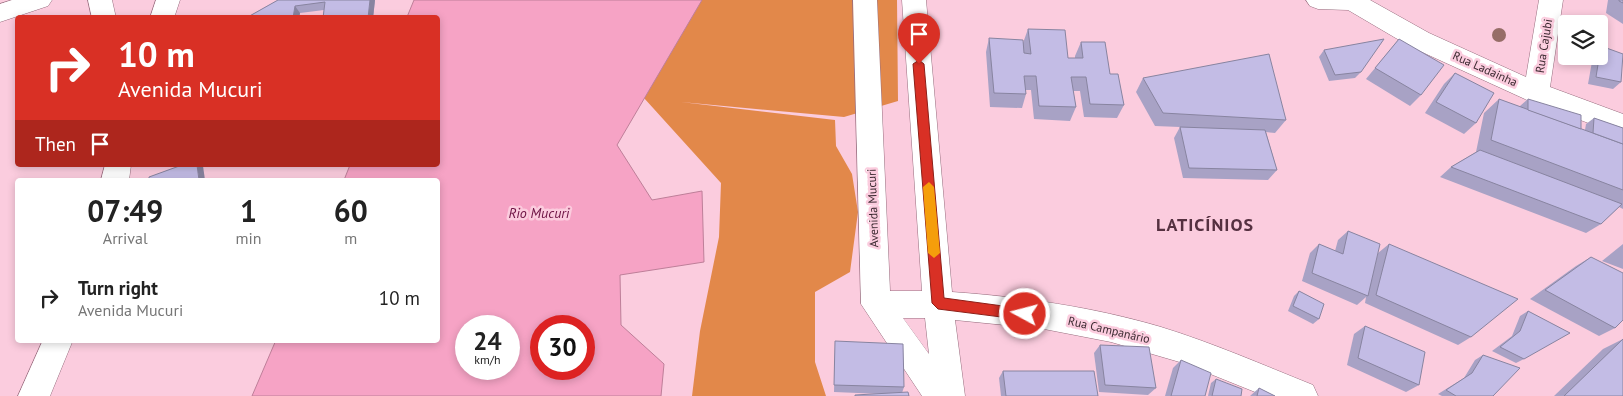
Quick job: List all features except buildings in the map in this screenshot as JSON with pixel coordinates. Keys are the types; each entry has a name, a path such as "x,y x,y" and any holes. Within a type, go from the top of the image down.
{"street":[{"path":"0,14 40,0"},
{"path":"100,0 103,15"},
{"path":"163,15 168,0"},
{"name":"Avenida Mucuri","path":"865,0 876,304"},
{"path":"914,0 938,303 950,396"},
{"name":"Rua Ladainha","path":"1318,0 1385,0"},
{"name":"Rua Cajubi","path":"1536,93 1551,0"},
{"name":"Rua Ladainha","path":"1352,1 1420,40 1536,93 1623,125"},
{"name":"Rua Campanário","path":"876,304 938,303 1060,319 1142,336 1236,369 1302,396"},
{"path":"876,304 940,396"},
{"path":"34,396 57,343"}],"shaded area":[{"path":"696,0 897,0 898,101 844,117 681,102 835,120 836,146 852,174 858,212 850,272 815,292 815,362 826,396 692,396 700,331 719,237 721,183 644,98"}],"water":[{"name":"Rio Mucuri","path":"414,0 702,0 617,145 652,200 702,191 704,262 620,275 621,325 664,364 661,396 252,396 275,343 440,343 440,178 345,178 349,167 440,167 440,15 408,15"}],"slow traffic":[{"path":"929,187 934,253"}],"district":[{"name":"LATICÍNIOS","path":"1205,225"}],"route":[{"path":"919,64 938,303 1025,314"}]}
